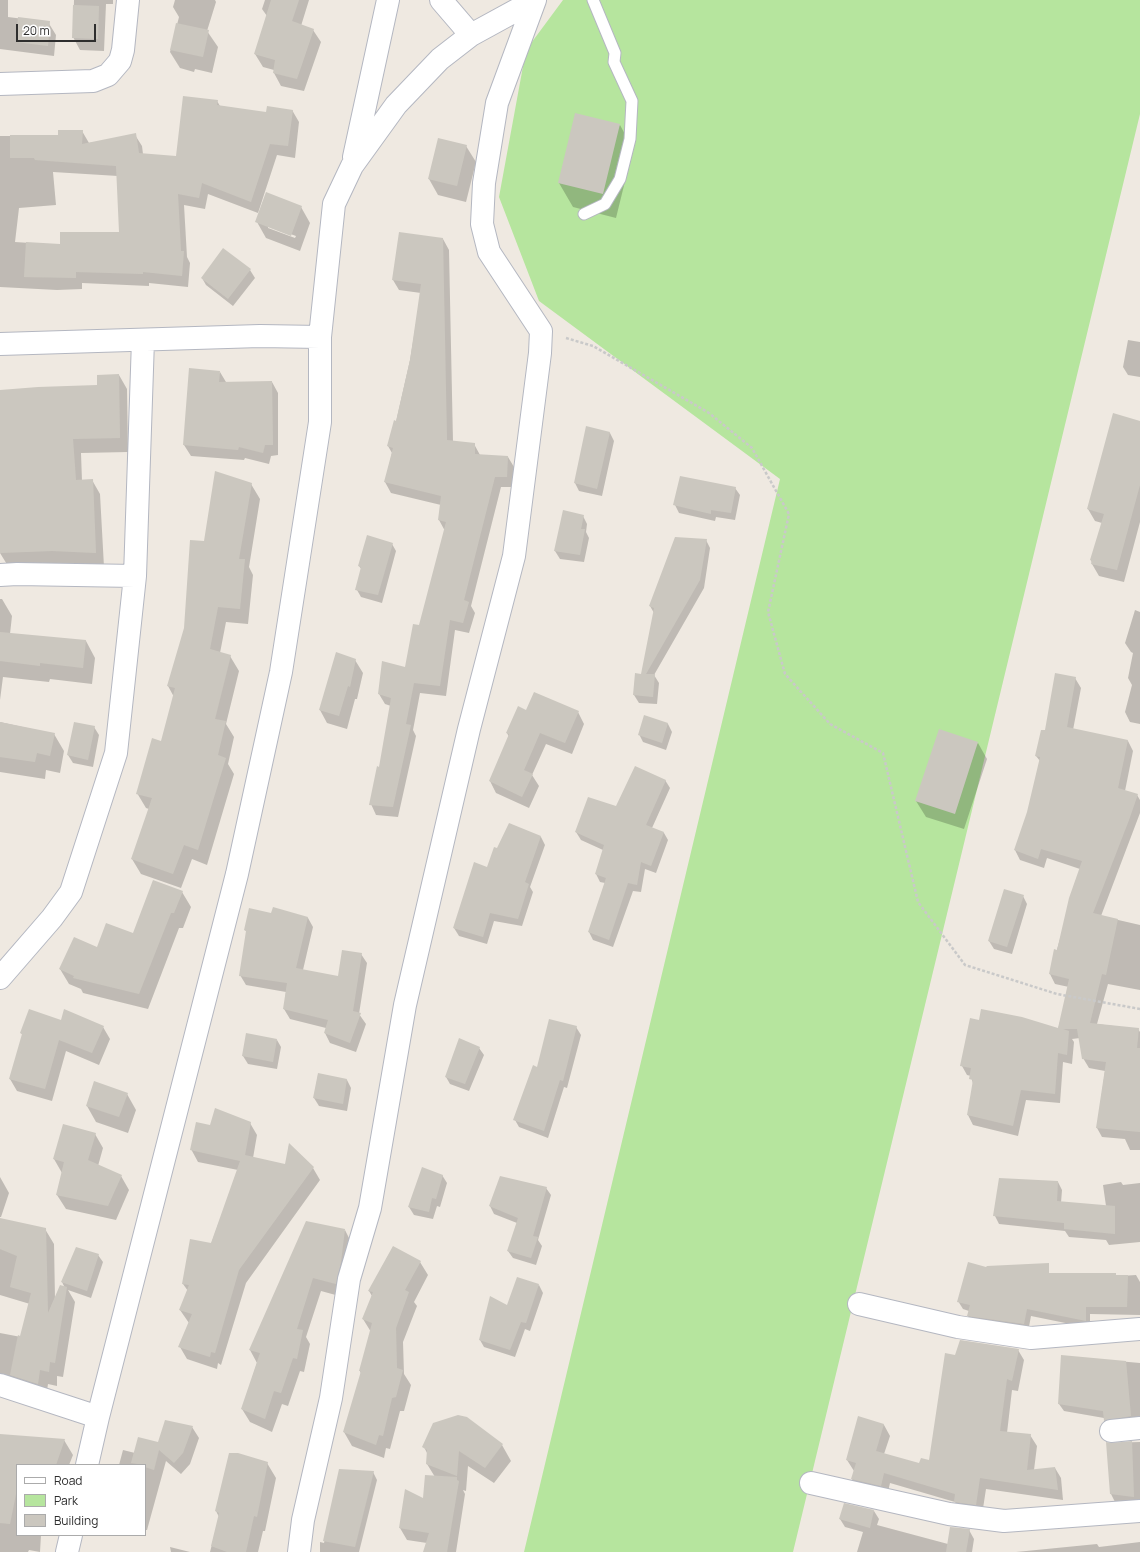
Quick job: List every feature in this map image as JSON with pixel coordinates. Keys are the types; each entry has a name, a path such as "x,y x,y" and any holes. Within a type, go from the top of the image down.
{"street":[{"path":"0,84 93,81 108,75 120,61 123,50 128,0"},
{"path":"352,166 388,0"},
{"path":"440,0 472,35"},
{"path":"87,1464 98,1416 235,882 282,672 320,422 320,337 334,204 352,166 396,105 440,59 472,35 534,0 497,104 484,183 482,224 489,252 540,332 540,353 514,556 469,730 405,1005 370,1208 349,1278 331,1398 303,1520 299,1552"},
{"path":"0,344 260,336 320,337"},
{"path":"0,978 52,918 71,892 116,753 135,576 143,340"},
{"path":"0,575 135,576"},
{"path":"859,1304 958,1327 1031,1338 1140,1329"},
{"path":"0,1385 98,1416"},
{"path":"1111,1431 1140,1428"},
{"path":"811,1483 949,1514 1004,1520 1140,1511"},
{"path":"67,1552 71,1536"}],"lane":[{"path":"584,214 605,204 620,179 630,139 632,101 614,62 615,53 593,0"}],"path":[{"path":"540,332 593,346 709,413 752,448 789,514 768,612 785,674 830,724 883,753 918,902 965,965 1057,994 1140,1009"}],"green space":[{"path":"563,0 1140,0 1140,114 793,1552 524,1552 780,479 539,301 499,197 526,50"}],"building":[{"path":"271,0 299,0 292,21 314,29 297,79 273,73 275,60 254,54"},
{"path":"73,5 99,6 98,39 72,38"},
{"path":"18,17 50,21 48,46 16,42"},
{"path":"176,23 209,30 203,57 170,50"},
{"path":"183,96 218,100 217,105 266,112 267,106 293,110 288,146 270,144 251,202 202,183 199,198 178,194 181,251 184,251 182,276 143,272 143,274 76,272 76,278 24,277 26,242 60,244 60,232 119,232 116,166 35,160 34,158 10,158 10,135 58,135 58,130 83,130 82,144 136,133 139,153 176,156"},
{"path":"575,113 620,124 603,194 558,183"},
{"path":"438,138 467,145 457,186 428,179"},
{"path":"266,192 302,206 291,236 255,222"},
{"path":"399,232 443,238 447,440 475,443 475,454 508,456 507,477 495,477 464,600 469,602 463,623 450,620 440,686 414,683 406,724 411,725 393,807 369,805 377,766 379,767 391,698 378,694 382,661 405,667 413,624 419,625 446,522 438,520 441,496 384,482 393,448 387,446 394,420 396,421 410,360 421,284 392,280"},
{"path":"223,248 251,269 228,299 201,278"},
{"path":"189,368 220,371 219,382 272,381 273,445 265,445 263,453 239,447 238,450 183,445"},
{"path":"119,374 120,438 73,439 76,480 93,479 96,553 52,551 0,553 0,390 97,385 97,375"},
{"path":"1113,413 1140,421 1140,485 1117,570 1091,564 1092,561 1090,560 1104,514 1087,509"},
{"path":"586,426 610,432 597,489 574,483"},
{"path":"215,471 252,483 239,559 245,559 240,609 218,607 210,649 231,655 215,719 226,721 218,755 226,758 198,850 184,845 173,874 131,859 152,798 136,794 152,738 161,741 175,688 167,686 184,628 190,540 204,541"},
{"path":"680,476 736,487 731,513 711,510 711,514 673,505"},
{"path":"563,510 584,515 581,529 585,529 580,555 554,551"},
{"path":"367,535 393,543 378,595 355,590 361,567 358,566"},
{"path":"675,537 707,539 700,580 646,674 655,674 653,697 633,695 635,673 641,674 654,608 649,606"},
{"path":"0,632 86,640 83,668 40,663 40,666 0,661"},
{"path":"336,652 356,659 350,687 348,686 339,716 319,710"},
{"path":"1055,673 1076,677 1067,727 1128,740 1118,788 1138,794 1093,913 1118,919 1106,975 1102,974 1090,1023 1139,1028 1137,1048 1140,1048 1140,1132 1096,1128 1106,1062 1082,1059 1077,1029 1063,1029 1069,1031 1067,1055 1058,1053 1055,1094 1021,1090 1013,1126 967,1115 973,1080 969,1079 971,1068 960,1066 970,1018 979,1020 981,1009 1022,1017 1058,1028 1069,979 1049,974 1054,949 1057,950 1069,898 1082,861 1041,849 1038,859 1014,850 1027,812 1040,757 1035,756 1041,730 1045,730"},
{"path":"534,692 579,711 565,743 540,733 524,770 533,774 522,797 489,781 509,734 506,733 518,706 526,710"},
{"path":"644,715 668,723 662,743 638,735"},
{"path":"0,722 55,733 50,756 37,753 35,762 0,757"},
{"path":"74,722 95,726 88,760 67,755"},
{"path":"939,729 978,742 955,814 915,801"},
{"path":"635,766 666,780 646,825 664,832 651,866 641,862 637,885 628,883 609,940 588,932 606,878 595,874 604,845 575,832 588,797 616,806"},
{"path":"509,823 541,836 525,882 529,884 518,919 490,913 483,937 453,928 474,862 487,867 494,847 497,848"},
{"path":"153,880 183,891 174,913 171,913 139,994 73,978 74,976 59,969 74,937 97,947 106,923 133,933"},
{"path":"1004,889 1024,895 1007,947 988,941"},
{"path":"273,907 308,917 296,968 338,976 342,950 362,953 353,1011 361,1013 350,1043 324,1033 328,1020 283,1009 287,983 239,976 246,931 244,930 249,908 271,913"},
{"path":"29,1009 61,1020 64,1009 104,1026 92,1053 59,1040 45,1089 9,1079 22,1034 20,1033"},
{"path":"549,1019 577,1026 563,1081 560,1080 544,1131 513,1120 533,1065 537,1067"},
{"path":"246,1033 277,1039 273,1062 242,1056"},
{"path":"459,1038 480,1047 465,1084 445,1077"},
{"path":"318,1073 347,1079 343,1104 313,1098"},
{"path":"94,1081 128,1093 119,1117 86,1106"},
{"path":"215,1108 251,1122 245,1155 285,1164 289,1143 314,1167 239,1270 215,1353 211,1352 210,1357 178,1347 192,1314 179,1310 189,1285 182,1284 190,1239 211,1243 240,1161 190,1150 196,1122 210,1125"},
{"path":"63,1124 96,1133 88,1160 122,1175 108,1206 56,1195 64,1162 53,1159"},
{"path":"422,1167 443,1175 436,1199 432,1198 429,1212 408,1207"},
{"path":"500,1176 547,1187 533,1236 538,1237 531,1258 507,1251 518,1218 489,1206"},
{"path":"999,1178 1058,1181 1057,1201 1115,1206 1115,1234 1064,1229 1064,1223 993,1216"},
{"path":"0,1218 46,1228 48,1313 60,1285 67,1287 55,1363 50,1362 49,1372 40,1370 38,1384 10,1375 18,1335 20,1336 31,1293 10,1287 17,1256 0,1249"},
{"path":"306,1221 345,1229 341,1262 336,1284 313,1278 297,1329 303,1330 297,1359 293,1358 281,1393 274,1391 265,1419 241,1409 260,1353 249,1350"},
{"path":"393,1246 421,1261 405,1290 409,1292 396,1328 397,1368 403,1370 396,1397 392,1398 383,1436 379,1435 376,1445 343,1432 361,1371 359,1371 372,1323 362,1319 373,1292 368,1291"},
{"path":"76,1247 99,1254 87,1291 61,1282"},
{"path":"968,1262 986,1267 1049,1263 1049,1273 1116,1273 1116,1275 1128,1275 1127,1307 1086,1307 1086,1321 1027,1309 1024,1324 967,1316 970,1305 957,1302"},
{"path":"517,1277 539,1284 526,1323 521,1322 510,1350 479,1340 490,1296 507,1305"},
{"path":"960,1340 1019,1349 1012,1381 1007,1379 1000,1431 1031,1434 1027,1470 1055,1467 1058,1490 980,1478 976,1505 954,1502 955,1494 884,1473 881,1486 851,1479 856,1463 846,1460 858,1416 884,1424 876,1451 919,1463 921,1458 929,1460 945,1353 955,1355"},
{"path":"1061,1355 1126,1361 1131,1416 1104,1421 1103,1411 1058,1404"},
{"path":"458,1415 467,1417 503,1444 485,1468 459,1451 457,1476 426,1464 427,1450 422,1447 433,1423"},
{"path":"165,1420 193,1426 183,1453 174,1463 159,1450 154,1470 146,1467 146,1464 131,1463 138,1437 158,1442"},
{"path":"0,1434 65,1439 56,1464 16,1464 16,1494 10,1524 0,1523"},
{"path":"1132,1441 1134,1497 1110,1494 1106,1442 1112,1443"},
{"path":"229,1453 238,1453 268,1462 257,1517 254,1516 246,1552 227,1552 211,1546 219,1513 215,1511"},
{"path":"339,1469 374,1471 355,1547 323,1541"},
{"path":"425,1475 457,1477 457,1480 459,1481 447,1552 423,1552 429,1533 399,1528 405,1489 423,1498"},
{"path":"844,1503 874,1510 870,1528 839,1519"},
{"path":"950,1527 970,1529 966,1552 946,1552"}]}
